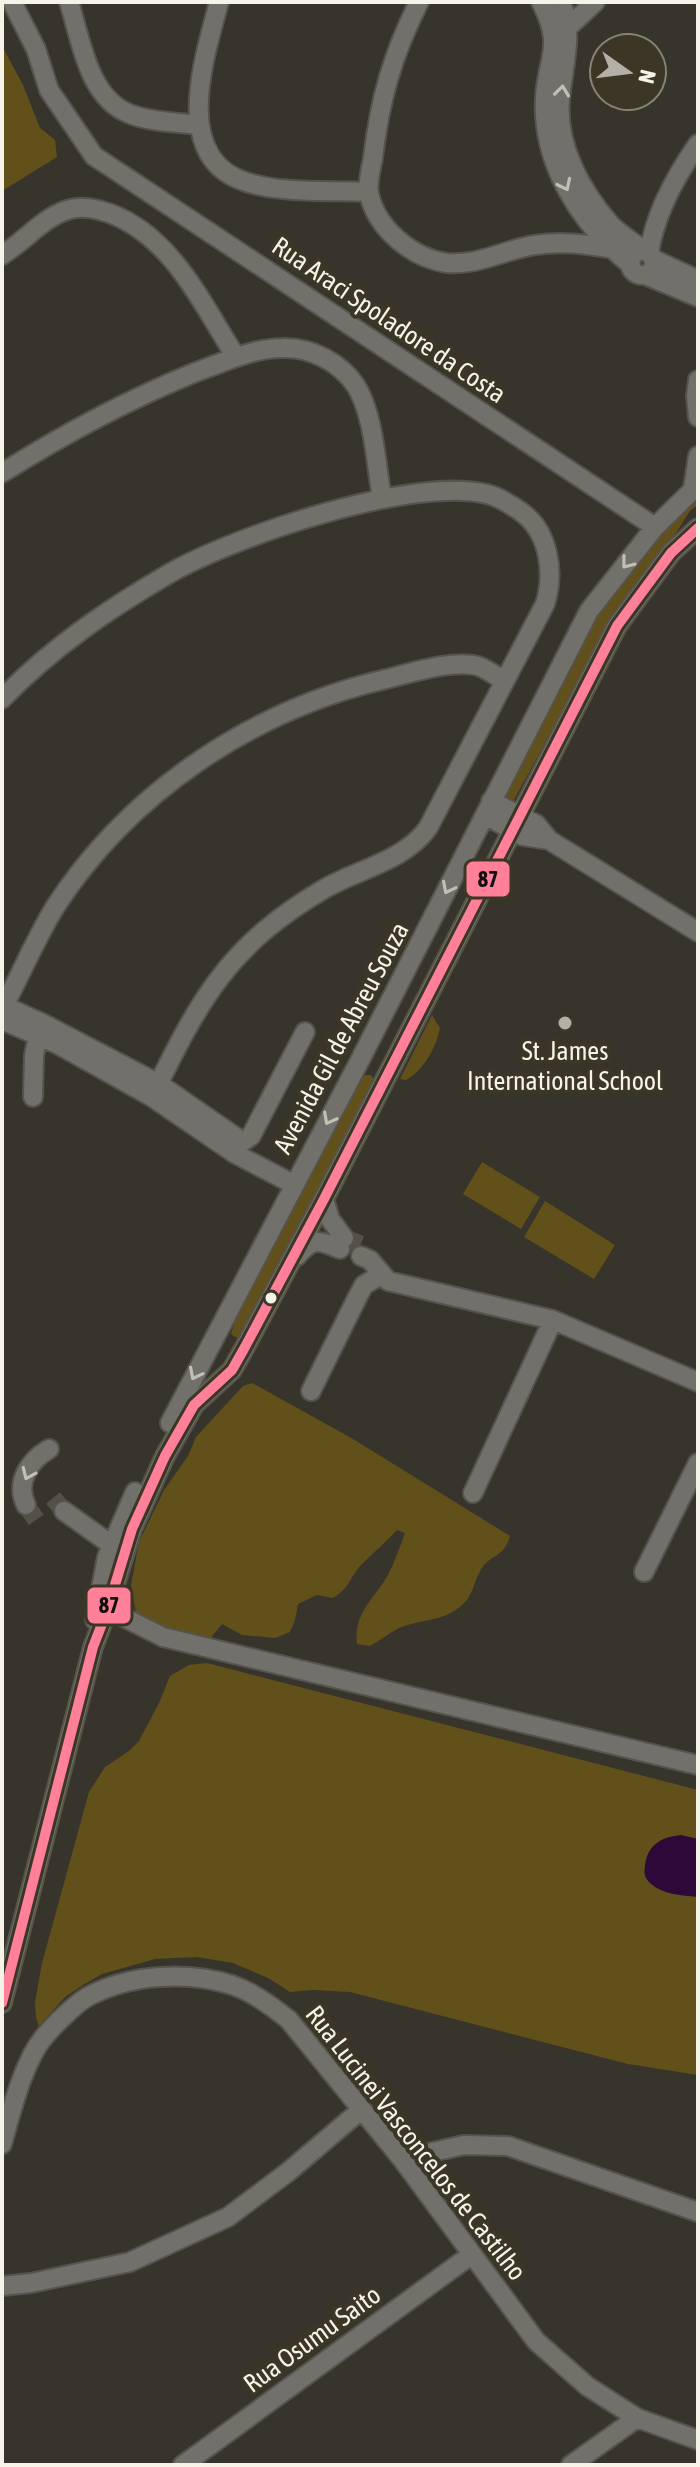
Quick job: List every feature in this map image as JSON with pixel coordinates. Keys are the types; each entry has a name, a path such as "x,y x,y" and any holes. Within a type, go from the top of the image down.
{"street":[{"name":"Rua Araci Spoladore da Costa","path":"12,2 36,49 49,90 94,156 655,527"},
{"path":"69,2 96,83 119,110 134,116 198,125"},
{"path":"219,2 203,65 198,125 215,162 247,183 278,189 369,192"},
{"path":"419,2 401,37 386,79 377,122 369,192 380,219 402,243 429,259 445,262 475,262 531,245 555,242 590,244 698,280"},
{"path":"541,2 550,21 562,34"},
{"path":"561,2 560,101 564,144 569,158 612,227 644,261 698,297"},
{"path":"595,2 562,34 545,96 546,124 550,146 574,203 611,249"},
{"path":"644,261 665,199 698,144"},
{"path":"2,255 64,211 83,207 114,215 142,231 173,258 236,357"},
{"path":"2,473 57,438 130,400 236,357 273,349 299,349 321,356 346,374 355,385 366,411 382,498"},
{"path":"697,391 698,417"},
{"path":"695,487 698,456"},
{"name":"Avenida Gil de Abreu Souza","path":"2,2003 117,1549 143,1474 358,1064 589,611 655,527 695,487"},
{"path":"2,699 67,639 173,572 250,537 382,498 449,492 488,494 526,515 536,527 545,548 550,576 545,604 428,828 419,839 386,861 341,879 283,915 258,935 221,974 203,1000 156,1090"},
{"name":"Avenida Gil de Abreu Souza","path":"117,1549 194,1405 232,1370 245,1347 617,626 671,553 698,528"},
{"path":"3,1010 55,907 83,870 148,800 193,764 278,716 350,687 457,664 476,666 504,681"},
{"path":"488,808 516,822 536,824 549,840 698,932"},
{"path":"3,1010 38,1035 156,1090 234,1153 293,1184"},
{"path":"3,1010 156,1090 244,1141 251,1136 305,1032"},
{"path":"33,1097 33,1067 38,1035"},
{"path":"288,1267 315,1241 342,1243 324,1199"},
{"path":"363,1251 393,1283 553,1320 698,1382"},
{"path":"311,1391 364,1285 382,1274"},
{"path":"233,1301 234,1311 227,1327 226,1342 231,1346 245,1347"},
{"path":"473,1493 553,1320"},
{"path":"26,1505 23,1498 24,1477 28,1467 49,1449"},
{"path":"644,1572 698,1463"},
{"path":"64,1511 117,1549"},
{"path":"102,1607 163,1637 698,1765"},
{"name":"Rua Lucinei Vasconcelos de Castilho","path":"2,2144 20,2082 43,2038 86,1997 126,1981 188,1977 233,1985 270,2004 289,2020 402,2159 536,2341 587,2386 637,2418 698,2440"},
{"path":"2,2286 130,2262 228,2217 288,2172 361,2110"},
{"path":"402,2159 464,2145 508,2146 698,2212"},
{"name":"Rua Osumu Saito","path":"183,2465 471,2255"},
{"path":"571,2465 637,2418"}],"shaded area":[{"path":"2,46 23,85 40,128 55,140 57,157 2,191"},
{"path":"698,495 698,505 690,511 622,602 514,800 502,797 599,614 638,557"},
{"path":"432,1015 440,1028 432,1051 412,1076 406,1080 400,1079"},
{"path":"365,1075 371,1075 375,1081 246,1330 241,1338 235,1337 231,1334 236,1318"},
{"path":"482,1162 540,1197 521,1229 463,1194"},
{"path":"545,1201 615,1245 594,1279 524,1237"},
{"path":"252,1383 353,1439 510,1536 501,1552 482,1568 465,1602 446,1615 397,1629 370,1646 357,1644 361,1615 388,1575 405,1533 397,1530 363,1563 339,1594 333,1598 317,1595 298,1604 290,1632 275,1638 242,1635 222,1624 209,1640 153,1626 136,1613 131,1585 139,1542 164,1490 188,1456 196,1437 243,1386"},
{"path":"207,1663 698,1790 698,2075 628,2064 350,1992 290,1992 268,1978 233,1963 197,1957 155,1959 102,1974 65,1997 39,2026 35,2003 42,1963 89,1792 105,1767 139,1741 170,1676 189,1665"},
{"path":"681,1835 698,1839 698,1897 666,1892 654,1886 645,1876 647,1858 653,1847 662,1840"}],"tunnel":[{"path":"344,1238 365,1246"},
{"path":"53,1498 64,1511"},
{"path":"26,1505 37,1521"}],"transit line":[{"name":"87","path":"2,2003 93,1647 132,1529 165,1456 194,1405 232,1370 245,1347 617,626 671,553 698,528"}],"place":[{"name":"St. James International School","path":"565,1023"}]}
